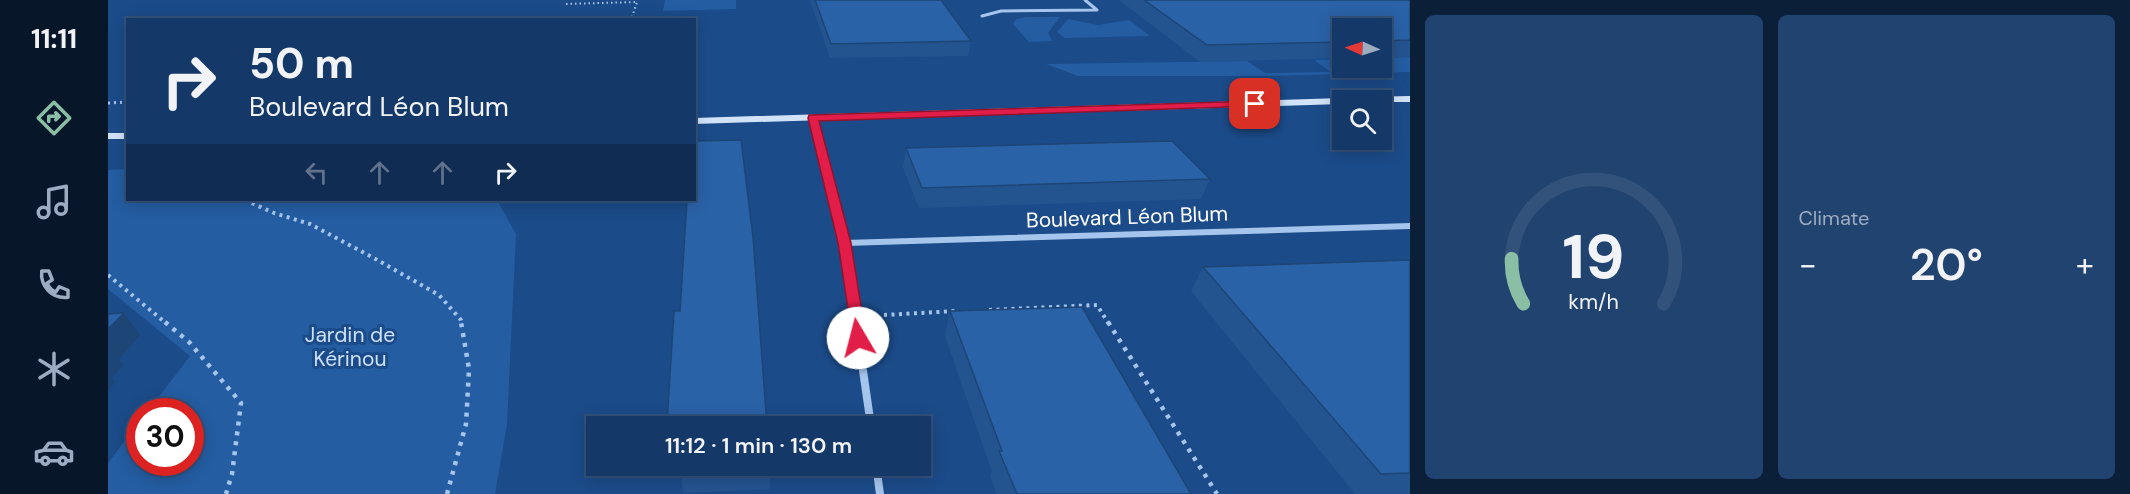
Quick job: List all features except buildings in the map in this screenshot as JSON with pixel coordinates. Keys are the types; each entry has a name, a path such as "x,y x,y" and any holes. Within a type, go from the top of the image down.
{"main road":[{"path":"1392,99 1410,99"},
{"path":"696,121 1332,101"},
{"path":"108,136 126,136"}],"street":[{"path":"813,118 845,243 870,416"},
{"name":"Boulevard Léon Blum","path":"845,243 1410,226"},
{"path":"878,476 880,494"}],"lane":[{"path":"982,16 1001,11 1097,10 1085,0"}],"path":[{"path":"566,4 637,1 632,18"},
{"path":"108,102 126,102"},
{"path":"247,201 274,213 310,224 386,265 439,295 461,320 469,369 466,424 447,494"},
{"path":"108,275 189,342 242,403 232,474 226,494"},
{"path":"982,310 1097,305 1217,494"},
{"path":"855,316 959,311"}],"green space":[{"path":"665,0 736,0 736,9 663,11"},
{"path":"1060,17 1048,33 1052,41 1029,42 1013,24 1016,19"},
{"path":"1068,19 1098,25 1129,20 1150,36 1065,38 1057,32"},
{"path":"1410,57 1410,72 1392,73 1392,58"},
{"path":"1332,59 1332,74 1078,76 1046,64 1247,61 1265,73 1331,72 1314,60"},
{"name":"Jardin de Kérinou","path":"126,169 126,201 498,201 516,234 507,424 495,494 108,494 108,463 126,439 126,476 204,476 204,398 158,398 190,356 108,289 108,170"}],"route":[{"path":"858,338 845,243 813,118 1255,104"}]}
